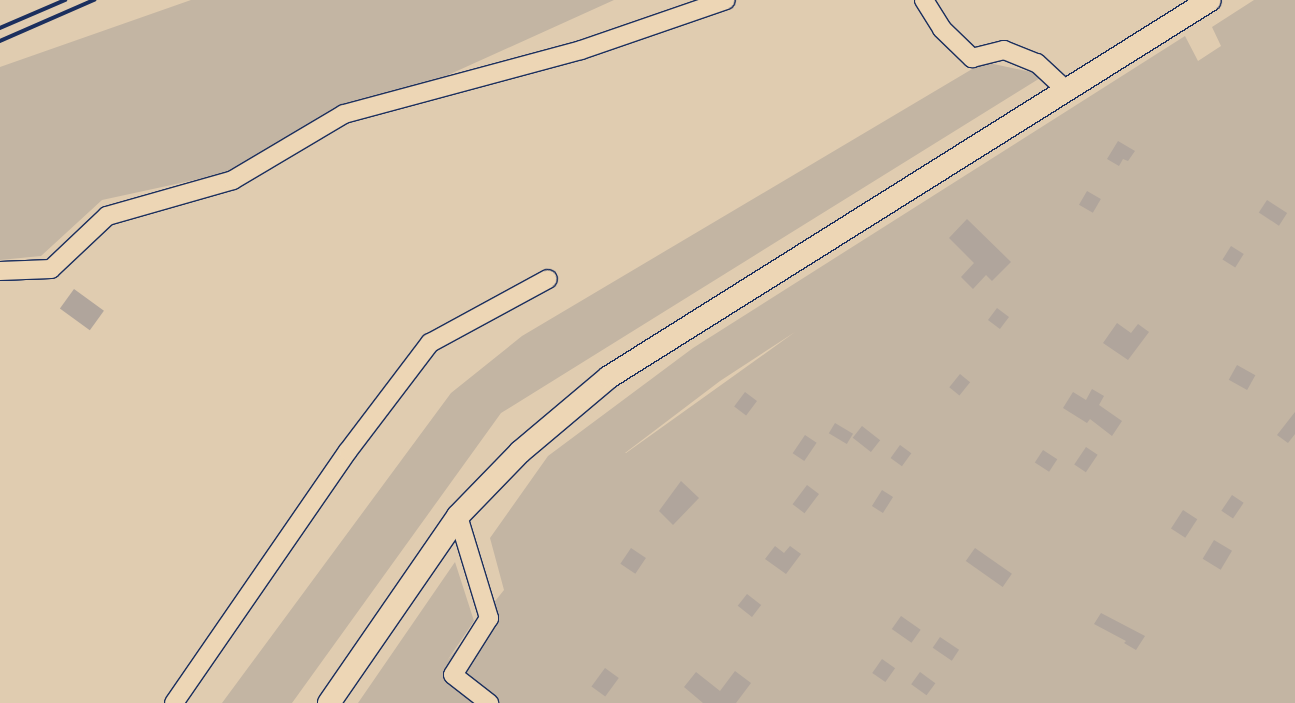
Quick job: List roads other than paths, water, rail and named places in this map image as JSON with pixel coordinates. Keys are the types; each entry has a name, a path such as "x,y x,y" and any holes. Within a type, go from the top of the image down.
{"main road":[{"path":"329,703 458,516 520,452 610,377 1210,0"}],"street":[{"path":"0,271 51,270 107,216 233,180 344,114 581,50 726,0"},
{"path":"924,0 942,28 972,58 1004,50 1037,63 1066,90"},
{"path":"174,703 348,451 430,343 548,279"},
{"path":"458,516 489,618 453,675 489,703"}],"railway":[{"path":"0,28 65,0"},
{"path":"0,41 94,0"}]}
